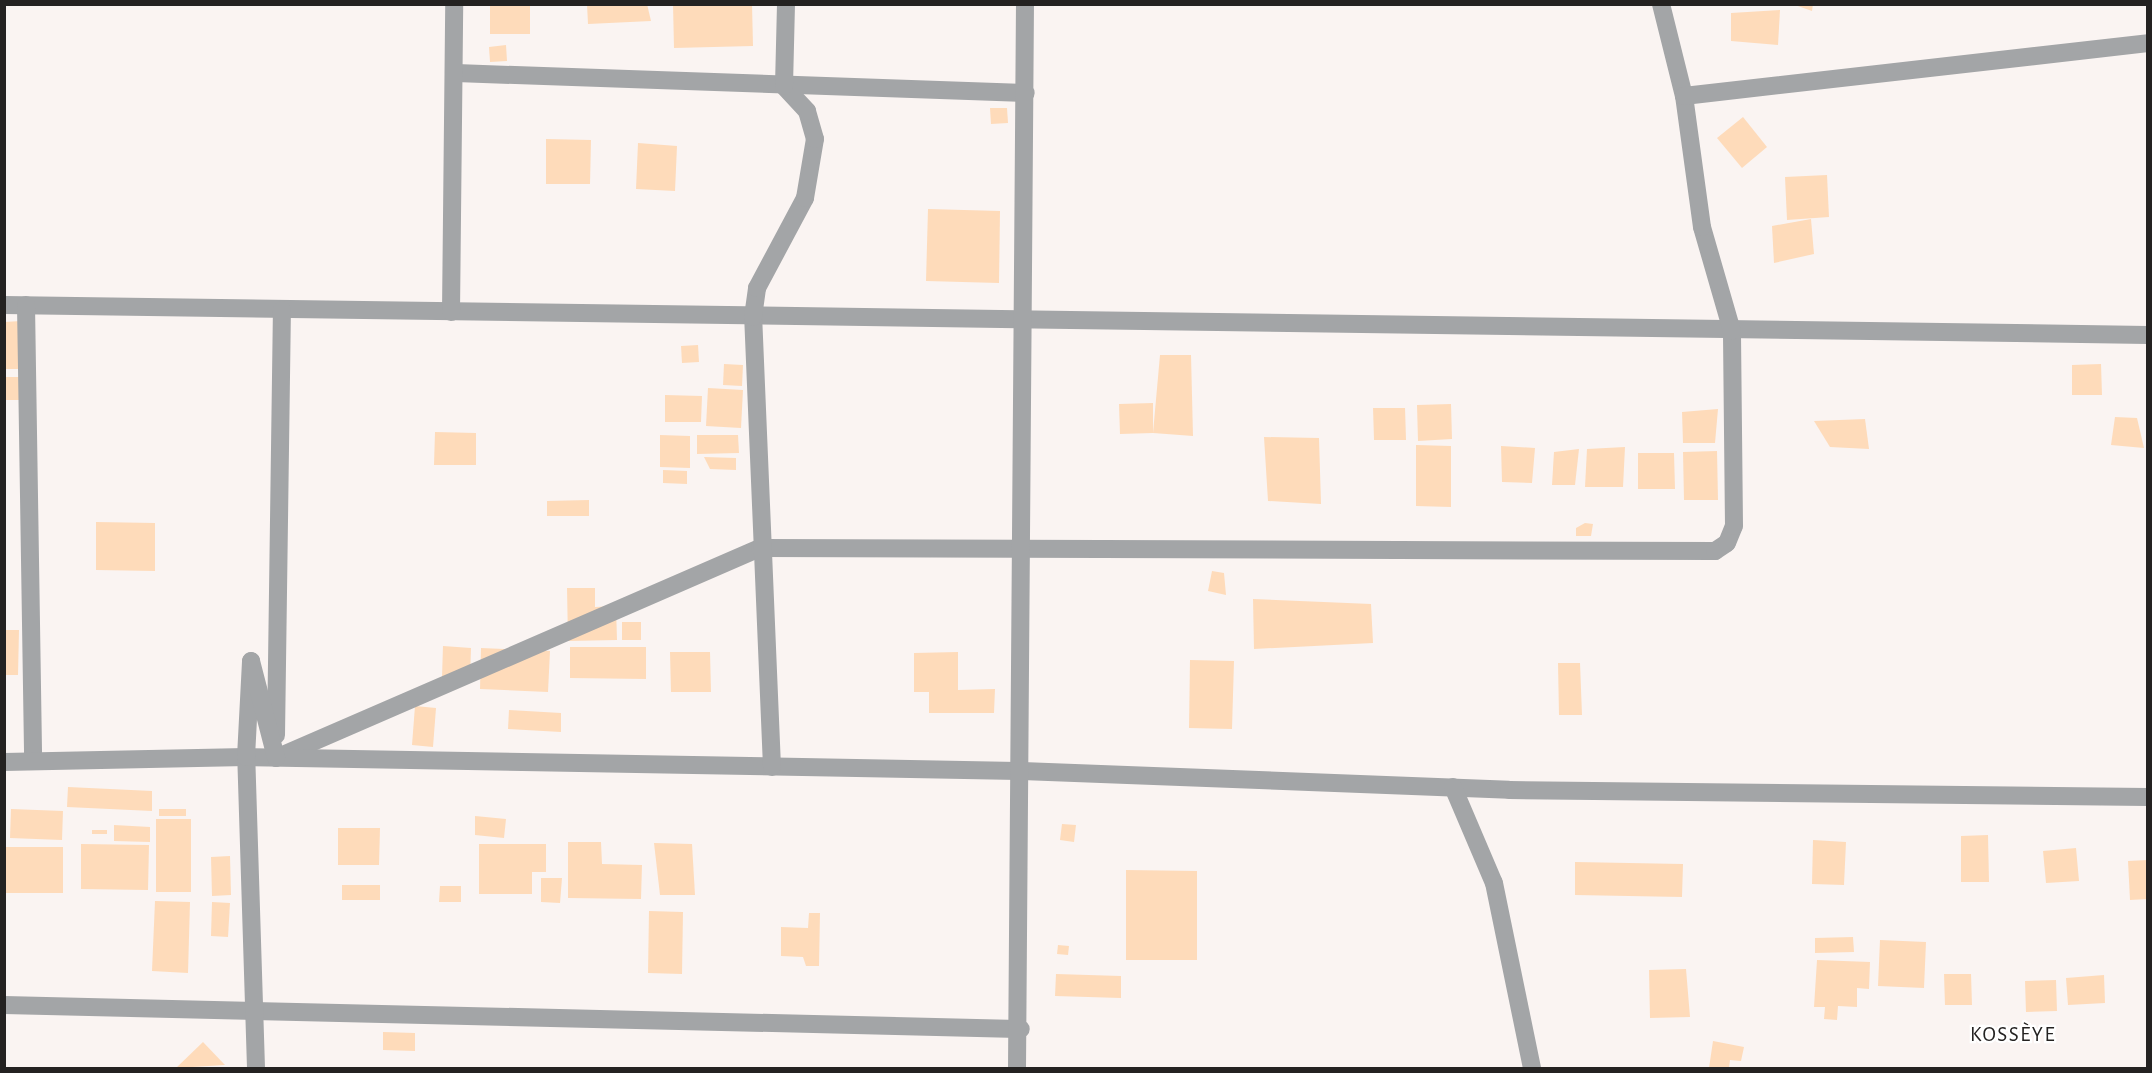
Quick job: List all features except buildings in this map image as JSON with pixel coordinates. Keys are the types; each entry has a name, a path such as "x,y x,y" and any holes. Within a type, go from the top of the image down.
{"street":[{"path":"451,312 456,72 454,4"},
{"path":"772,767 760,548 753,317 757,288 805,198 815,138 807,111 784,86 786,4"},
{"path":"1017,1068 1021,1029 1025,4"},
{"path":"276,758 760,548 1023,551 1715,551 1727,543 1734,526 1732,331 1701,227 1684,96 1661,4"},
{"path":"1684,96 2148,43"},
{"path":"456,72 784,86 1026,93"},
{"path":"4,305 1732,331 2148,335"},
{"path":"26,305 33,760"},
{"path":"276,758 282,310"},
{"path":"256,1068 252,1012 246,757 251,661 276,758"},
{"path":"4,762 246,757 1022,771 1453,787 2148,797"},
{"path":"1453,787 1494,883 1532,1068"},
{"path":"4,1005 1021,1029"}],"district":[{"name":"KOSSÈYE","path":"2013,1035"}]}
